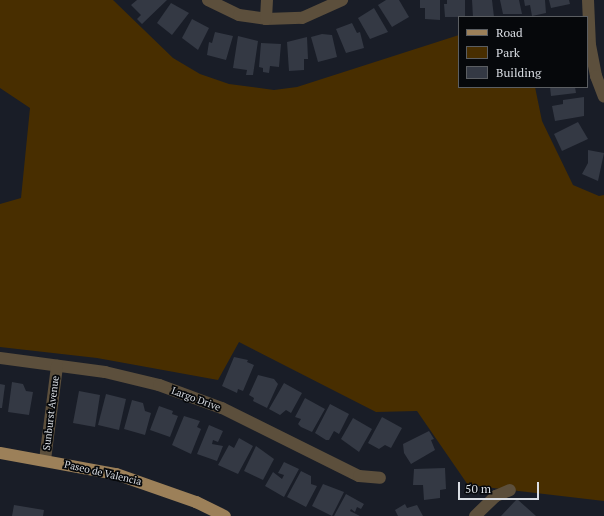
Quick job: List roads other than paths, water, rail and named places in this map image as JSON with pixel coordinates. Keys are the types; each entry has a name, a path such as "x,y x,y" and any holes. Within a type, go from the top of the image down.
{"main road":[{"name":"Paseo de Valencia","path":"0,454 45,460 116,474 150,484 196,502 224,516"}],"street":[{"path":"208,0 239,15 266,19 302,18 342,0"},
{"path":"266,19 267,0"},
{"path":"588,0 590,45 596,76 604,97"},
{"name":"Largo Drive","path":"0,358 105,372 159,385 222,408 359,476 380,478"},
{"name":"Sunburst Avenue","path":"45,460 57,366"},
{"path":"476,516 496,496 510,490"}]}
